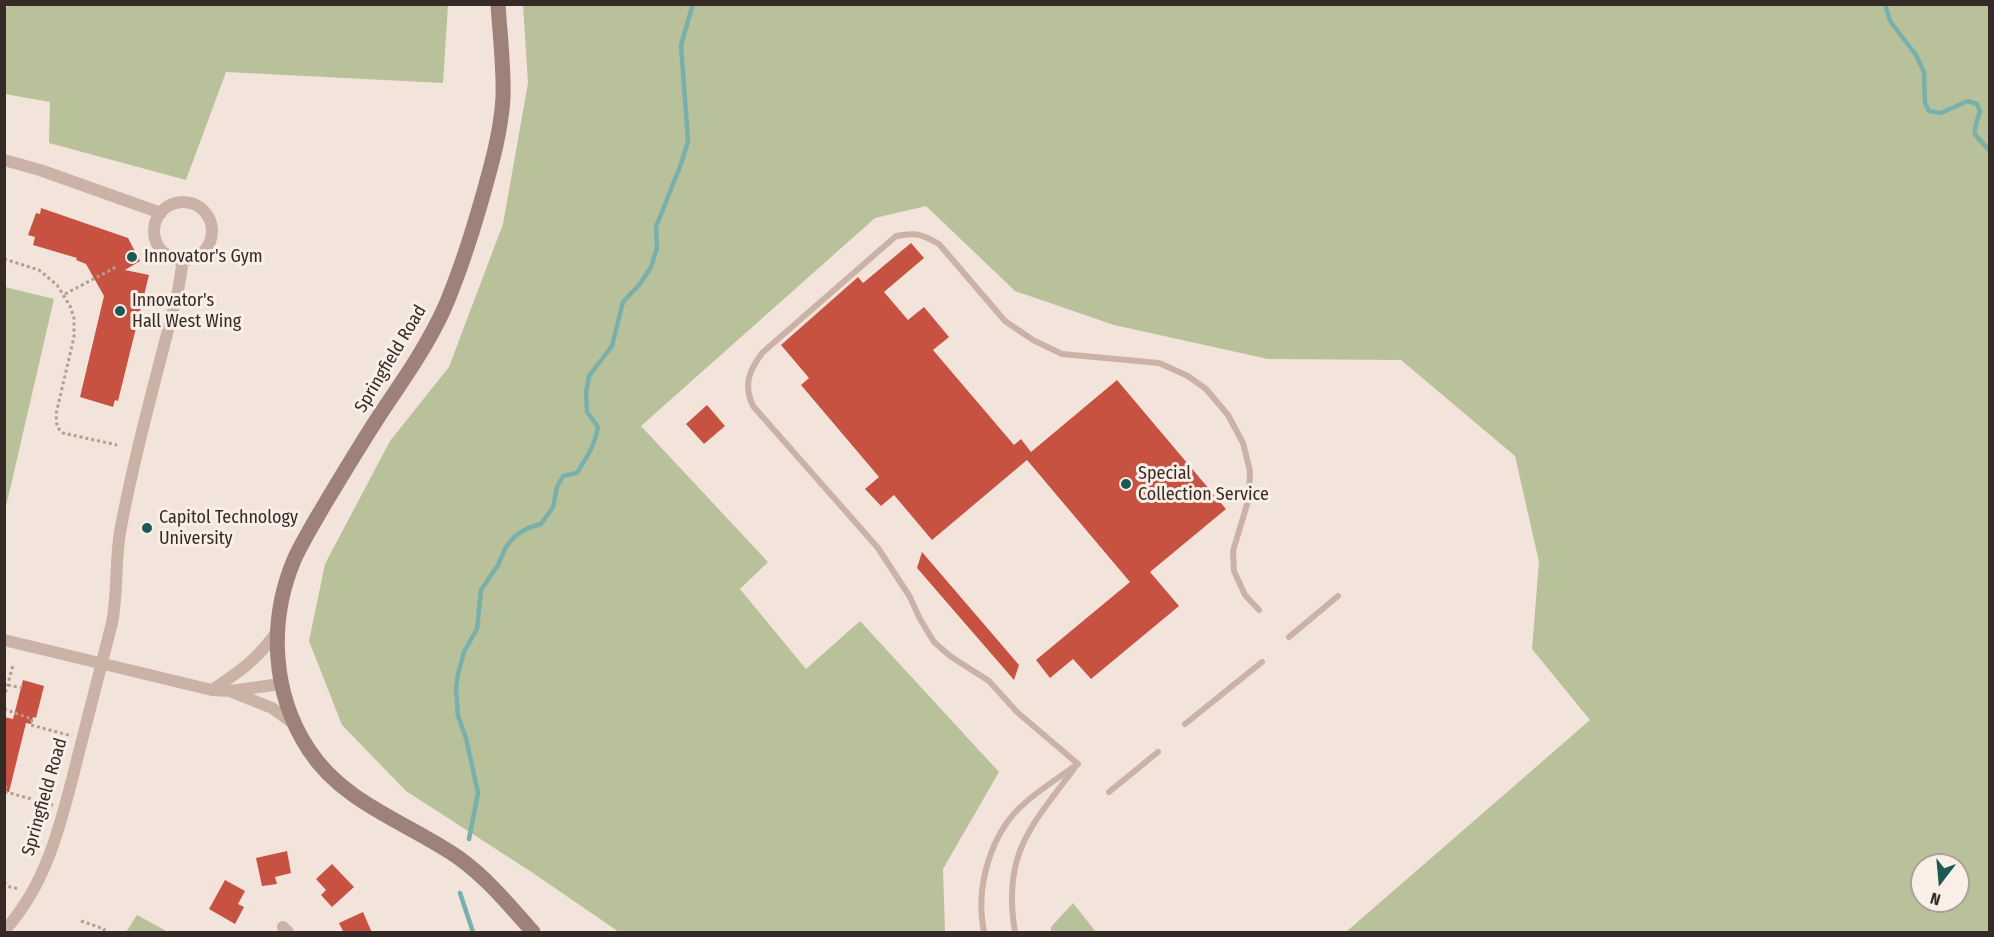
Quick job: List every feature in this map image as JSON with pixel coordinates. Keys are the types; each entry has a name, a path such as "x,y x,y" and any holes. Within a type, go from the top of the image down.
{"street":[{"name":"Springfield Road","path":"498,4 503,78 500,125 489,172 463,260 444,309 423,349 355,453 294,560 285,590 279,628 278,668 280,684 294,724 319,764 361,801 438,845 474,870 492,886 533,933"},
{"path":"4,160 40,170 160,213"},
{"path":"187,202 204,211 212,228 211,238 201,254 183,260 166,254 155,239 156,221 160,213 168,206 187,202"},
{"name":"Springfield Road","path":"4,932 21,911 41,876 56,839 65,808 116,604 123,515 178,291 183,260"},
{"path":"212,690 257,657 279,628"},
{"path":"4,640 212,690 231,691 280,684"},
{"path":"231,691 272,708 294,724"}],"lane":[{"path":"1078,764 1017,712 989,681 950,656 934,642 896,573 878,548 753,406 747,394 751,368 762,353 896,236 913,232 939,244 1005,321 1052,350 1062,354 1159,363 1188,376 1206,389 1228,415 1243,444 1250,471 1249,498 1233,551 1234,571 1245,595 1259,610"},
{"path":"1289,636 1338,596"},
{"path":"1185,724 1262,662"},
{"path":"1109,792 1158,752"},
{"path":"984,933 981,919 983,886 987,864 994,845 1006,825 1024,803 1078,764"},
{"path":"1014,933 1010,889 1023,841 1033,823 1078,764"}],"path":[{"path":"4,259 39,270 57,285 65,294 74,318 74,338 56,414 57,427 63,433 117,445"},
{"path":"65,294 118,266"},
{"path":"4,698 13,665"},
{"path":"8,685 22,688"},
{"path":"4,709 32,719 31,725 82,739"},
{"path":"4,788 7,788 6,792 65,808"},
{"path":"81,921 104,929 104,933"}],"green space":[{"path":"12,4 448,5 443,83 226,72 186,180 49,143 50,102 5,94 5,8"},
{"path":"523,5 1989,5 1989,932 1346,932 1590,720 1532,649 1539,562 1515,456 1401,360 1268,359 1114,325 1015,291 926,206 875,218 641,426 768,562 740,589 806,669 860,621 999,772 943,869 945,932 619,932 406,791 342,725 309,641 325,564 390,441 449,367 503,224 528,83"},
{"path":"4,287 54,299 5,511"},
{"path":"1073,903 1096,932 1051,932 1051,927"},
{"path":"137,915 168,932 126,932"}],"building":[{"name":"Innovator's Hall West Wing","path":"41,208 128,238 140,261 125,270 149,275 118,401 115,400 113,407 80,397 104,296 86,264 76,260 77,258 33,245 35,237 28,235 36,213 40,214"},
{"name":"Special Collection Service","path":"911,243 924,258 884,292 908,320 924,307 949,337 933,350 1014,445 1021,439 1031,452 1117,380 1226,509 1150,572 1179,606 1091,679 1073,659 1050,678 1036,660 1130,582 1027,460 932,540 894,495 881,506 865,489 879,477 801,385 809,378 781,345 858,277 863,283"},
{"path":"707,405 725,426 704,444 686,424"},
{"path":"922,552 1019,665 1014,680 917,568"},
{"path":"23,680 44,686 36,718 33,717 31,724 26,723 9,792 4,791 4,717 13,719"},
{"path":"287,851 291,873 275,877 277,884 262,886 256,858"},
{"path":"332,864 354,887 332,907 321,895 326,890 316,879"},
{"path":"225,880 245,891 238,904 244,907 235,924 209,909"},
{"path":"363,912 372,933 344,933 339,923"}],"waterway":[{"path":"469,839 478,793 466,738 458,716 456,689 458,674 464,652 477,629 481,590 498,565 506,547 515,536 528,528 541,524 553,507 557,487 563,476 577,473 595,440 598,427 587,412 586,393 589,376 612,346 623,302 640,284 651,267 657,248 656,227 688,141 681,45 693,4"},
{"path":"1885,4 1890,21 1916,55 1924,72 1925,103 1929,111 1941,113 1968,101 1977,104 1980,111 1975,133 1990,151"},
{"path":"460,893 473,932"}],"place":[{"name":"Innovator's Gym","path":"132,257"},
{"name":"Innovator's Hall West Wing","path":"120,311"},
{"name":"Special Collection Service","path":"1126,484"},
{"name":"Capitol Technology University","path":"147,528"}]}
